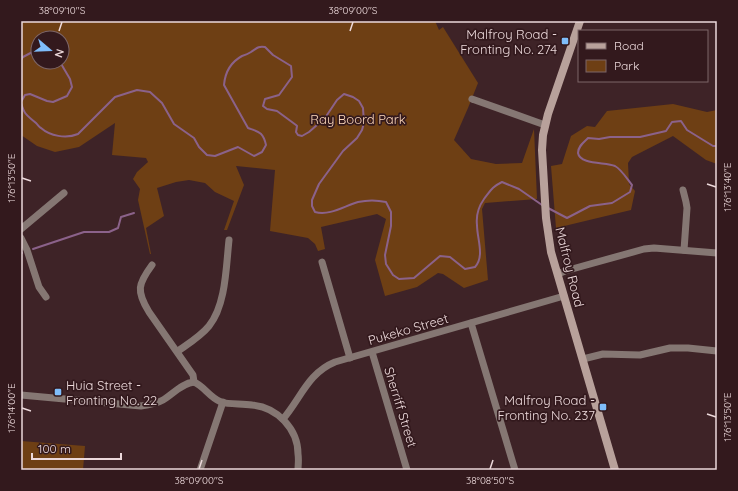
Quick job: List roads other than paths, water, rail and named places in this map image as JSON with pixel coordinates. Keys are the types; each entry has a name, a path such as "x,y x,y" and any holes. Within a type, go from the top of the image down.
{"main road":[{"name":"Malfroy Road","path":"580,21 580,30"},
{"name":"Malfroy Road","path":"578,35 545,125 543,135 542,150 546,218 550,246 615,470"}],"street":[{"path":"472,99 545,125"},
{"path":"683,190 687,208 684,250"},
{"path":"21,229 64,193"},
{"path":"21,238 27,250 39,287 46,297"},
{"path":"178,351 202,333 216,317 222,296 229,240"},
{"path":"558,274 644,249 662,248 717,253"},
{"path":"322,262 350,358"},
{"path":"152,264 145,275 140,288 144,304 178,351 193,375 194,382"},
{"name":"Pukeko Street","path":"283,419 312,378 327,365 564,296"},
{"path":"471,323 515,470"},
{"path":"583,359 603,354 640,355 670,348 717,351"},
{"name":"Sherriff Street","path":"372,352 408,470"},
{"path":"21,395 141,406 157,403 187,383 194,382 202,386 212,397 222,402 260,406 274,412 283,419 295,438 298,453 298,470"},
{"path":"200,470 222,402"}],"waterway":[{"path":"21,103 27,115 45,131 58,136 73,136 78,134 115,97 137,90 150,92 162,103 174,124 194,138 199,147 207,155 215,156 238,147 254,156 262,152 266,145 263,137 258,132 248,128 224,85 227,72 238,58 258,48 265,47 273,55 291,66 292,77 279,95 265,99 263,106 267,109 277,111 296,125 296,132 298,135 302,136 309,132 325,118 337,100 344,94 359,101 363,108 364,123 362,130 357,138 343,151 319,184 312,200 312,206 315,212 326,213 361,201 386,202 391,212 391,226 385,255 386,264 393,275 399,279 414,278 440,256 450,257 465,269 475,267 480,258 477,230 478,211 482,202 490,191 502,182 519,189 542,205"},
{"path":"21,60 23,57 30,53"},
{"path":"21,102 25,95 30,94 53,102 67,96 72,87 70,79 65,70"},
{"path":"548,208 567,218 590,206 612,203 630,192 632,185 618,168 611,165 583,160 580,157 578,153 579,148 588,138 599,139 610,137 640,137 666,131 672,122 681,121 687,130 713,146 717,146"},
{"path":"33,249 84,232 109,232 118,228 121,217 134,213"}],"place":[{"name":"Malfroy Road - Fronting No. 274","path":"565,41"},
{"name":"Huia Street - Fronting No. 22","path":"58,392"},
{"name":"Malfroy Road - Fronting No. 237","path":"603,407"}],"park label":[{"name":"Ray Boord Park","path":"358,119"}]}
